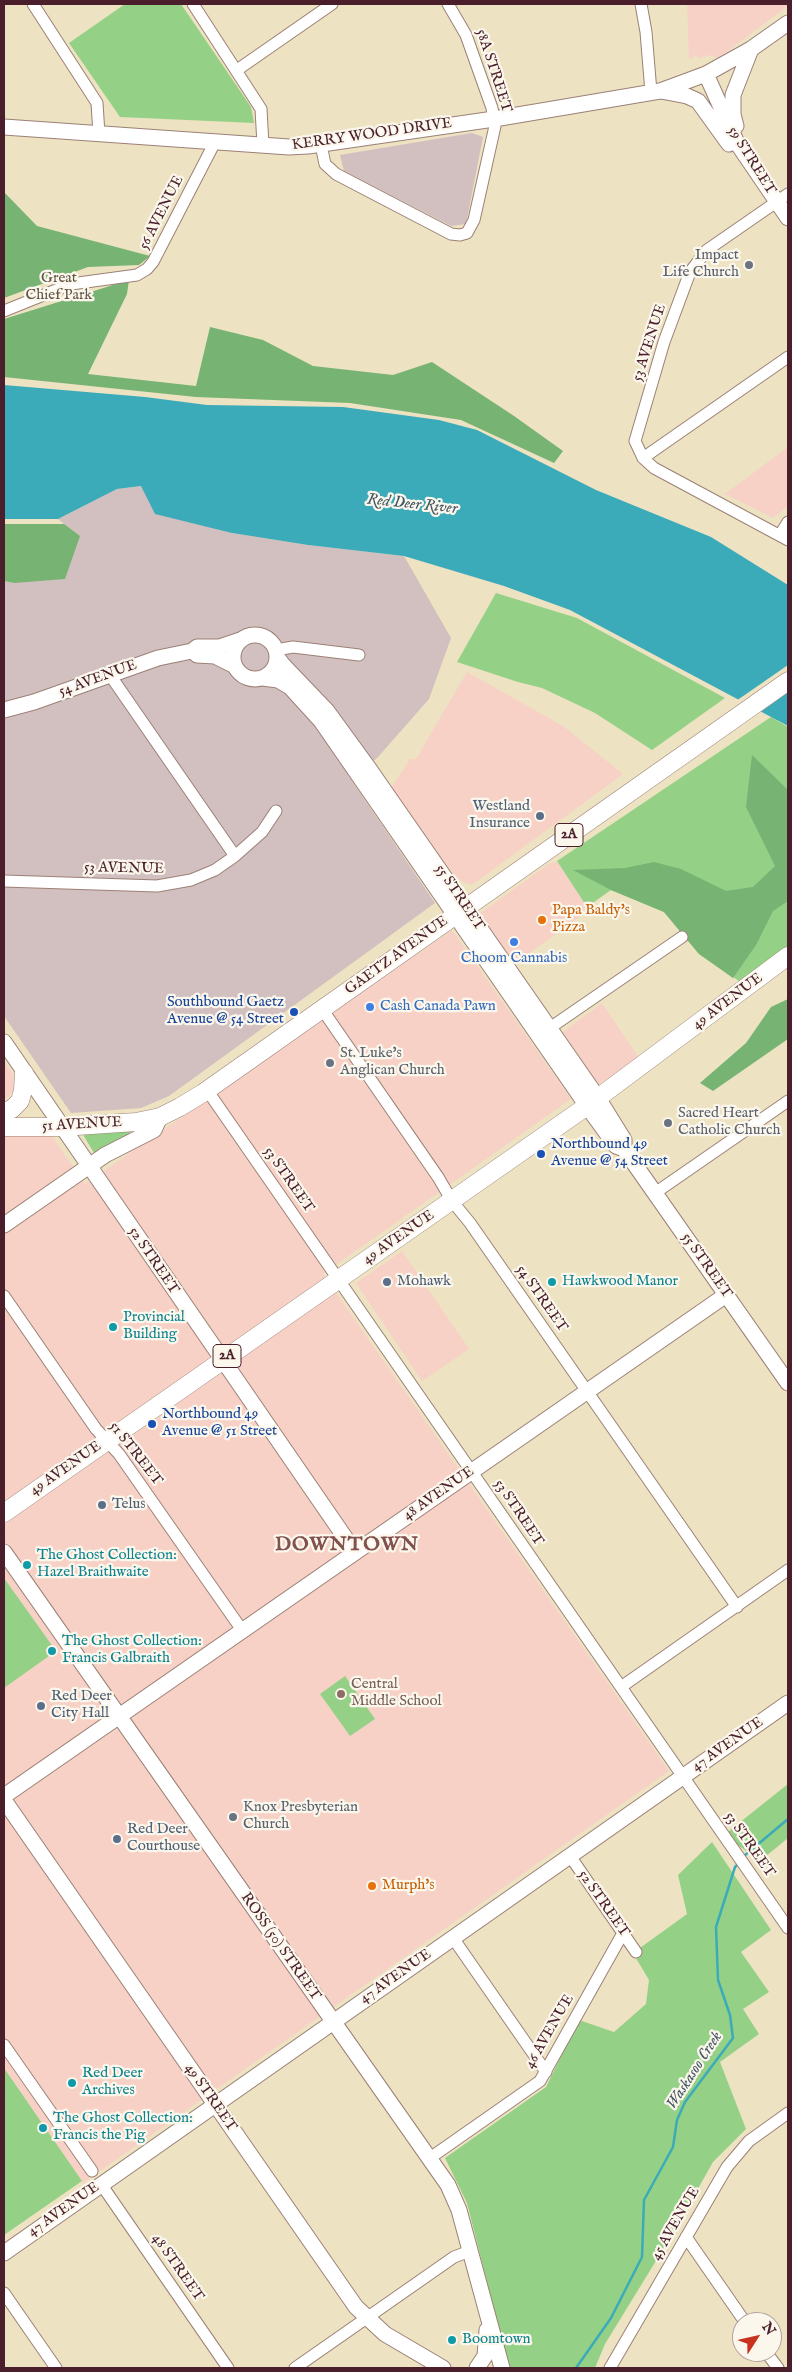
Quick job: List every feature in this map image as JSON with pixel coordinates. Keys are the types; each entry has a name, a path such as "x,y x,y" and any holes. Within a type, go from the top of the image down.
{"main road":[{"name":"GAETZ AVENUE","path":"160,1117 207,1090 788,680"},
{"name":"49 AVENUE","path":"4,1513 593,1102 788,956"},
{"path":"4,1112 12,1109 20,1101 24,1073"},
{"name":"51 AVENUE","path":"4,1127 62,1127 136,1122 160,1117"}],"street":[{"path":"33,4 97,103 100,134"},
{"path":"193,4 263,113 262,145"},
{"path":"237,70 332,4"},
{"name":"58A STREET","path":"321,144 324,162 332,171 445,231 464,235 470,229 474,220 494,136 494,118 466,35 448,4"},
{"path":"641,4 655,92 687,96 698,101 730,146 745,157"},
{"path":"706,74 751,49 788,23"},
{"path":"745,157 733,114 733,95 751,49"},
{"name":"KERRY WOOD DRIVE","path":"4,126 294,147 655,92 706,74"},
{"name":"59 STREET","path":"706,74 745,157 782,198 788,218"},
{"name":"56 AVENUE","path":"4,311 71,284 137,275 143,272 153,262 216,142"},
{"name":"53 AVENUE","path":"643,458 635,441 637,432 664,342 690,272 707,250 782,198"},
{"path":"788,357 643,458 662,473 784,538 788,522"},
{"path":"248,636 262,636 273,644 277,654 273,670 263,678 250,678 244,676 235,666 233,652 240,640 248,636"},
{"name":"54 AVENUE","path":"4,710 34,702 158,658 192,652 197,647 219,646 240,640"},
{"path":"277,654 293,647 359,655"},
{"name":"54 AVENUE","path":"192,652 198,656 215,656 235,666"},
{"name":"55 STREET","path":"277,654 283,666 305,685 327,711 459,911"},
{"path":"110,675 235,856"},
{"name":"55 STREET","path":"263,678 282,682 311,708 459,911 593,1102 616,1146 624,1149 788,1383"},
{"name":"53 AVENUE","path":"4,881 168,885 203,876 235,856 262,832 276,810"},
{"path":"544,1032 682,937"},
{"name":"54 STREET","path":"322,1009 438,1177 452,1201 476,1231 737,1606"},
{"name":"52 STREET","path":"4,1042 221,1360 355,1552"},
{"name":"53 STREET","path":"207,1090 621,1688 787,1923"},
{"path":"655,1193 788,1101"},
{"name":"GAETZ AVENUE","path":"4,1225 88,1166 154,1130 160,1117"},
{"name":"48 AVENUE","path":"4,1796 726,1295"},
{"name":"51 STREET","path":"4,1296 96,1429 119,1454 242,1630"},
{"name":"ROSS (50) STREET","path":"4,1552 430,2158 454,2198 502,2368"},
{"path":"621,1688 788,1570"},
{"name":"47 AVENUE","path":"4,2253 788,1703"},
{"name":"49 STREET","path":"4,1800 348,2296 366,2318 386,2334 439,2366 451,2368"},
{"name":"52 STREET","path":"570,1856 636,1952"},
{"name":"46 AVENUE","path":"430,2158 536,2085 546,2072 623,1933"},
{"path":"453,1938 546,2072"},
{"path":"4,2045 92,2171"},
{"name":"45 AVENUE","path":"610,2368 735,2156 756,2136 788,2113"},
{"name":"48 STREET","path":"101,2184 228,2368"},
{"path":"686,2237 738,2312"},
{"path":"295,2368 454,2257 470,2251"},
{"path":"4,2293 56,2368"},
{"path":"477,2368 483,2361 486,2351 486,2306"}],"shaded area":[{"path":"687,4 788,4 788,6 718,58 709,55 699,59 696,55 689,59"},
{"path":"472,133 483,137 466,224 451,226 344,171 340,155"},
{"path":"788,447 788,506 773,518 725,494"},
{"path":"141,486 232,533 308,545 404,556 451,638 429,699 378,757 352,781 435,903 169,1096 141,1108 71,1113 4,1016 4,581 14,583 64,524 58,519 117,489"},
{"path":"467,672 563,726 623,774 472,885 461,881 449,870 388,793 410,759 416,759"},
{"path":"557,861 587,906 582,915 513,965 479,914 549,864"},
{"path":"452,930 571,1099 323,1274 669,1771 83,2183 4,2068 4,1133 49,1132 85,1184"},
{"path":"602,1003 639,1058 599,1084 559,1035"},
{"path":"4,1061 18,1082 8,1097 4,1099"},
{"path":"402,1251 469,1349 422,1381 356,1283"}],"green space":[{"path":"125,4 181,4 251,107 254,123 120,117 69,43"},
{"path":"4,192 37,226 150,256 139,265 88,267 4,298"},
{"path":"129,280 127,294 88,374 196,386 210,327 263,340 313,366 393,375 432,362 563,451 554,463 461,420 350,403 196,397 4,377 4,319"},
{"path":"4,524 64,524 80,536 65,579 14,583 4,581"},
{"path":"496,593 577,618 725,698 652,750 595,713 542,688 457,662"},
{"path":"771,717 788,727 788,951 742,983 699,954 664,912 611,890 587,907 557,861"},
{"path":"752,755 788,790 788,901 773,911 756,945 733,978 699,954 664,912 611,890 573,870 625,868 654,862 681,869 726,891 753,887 775,866 746,807"},
{"path":"788,999 788,1039 713,1091 700,1083 746,1043 771,1007"},
{"path":"130,1130 129,1137 94,1153 82,1133"},
{"path":"4,1578 56,1651 4,1688"},
{"path":"345,1676 375,1719 350,1736 320,1694"},
{"path":"788,1784 788,1838 760,1861 724,1835"},
{"path":"712,1842 771,1930 741,1952 769,1992 743,2009 759,2034 720,2062 746,2129 713,2162 673,2233 605,2344 595,2368 509,2368 467,2203 445,2158 546,2087 579,2020 614,2032 646,2004 649,1980 633,1953 687,1914 678,1875"},
{"path":"4,2068 82,2181 4,2235"}],"water":[{"name":"Red Deer River","path":"4,385 145,397 207,405 343,407 439,420 477,430 596,490 711,537 788,585 788,726 570,610 504,586 404,556 308,545 232,533 155,514 141,486 117,489 58,519 4,519"}],"pier":[{"path":"788,665 788,692 759,713 736,701"}],"waterway":[{"name":"Waskasoo Creek","path":"744,1856 788,1819"},
{"name":"Waskasoo Creek","path":"576,2368 611,2318 642,2257 644,2200 673,2147 677,2120 685,2102 733,2038 730,2015 718,1980 716,1927 735,1867 739,1863"}],"place":[{"name":"Impact Life Church","path":"749,265"},
{"name":"Westland Insurance","path":"540,816"},
{"name":"Papa Baldy's Pizza","path":"542,920"},
{"name":"Choom Cannabis","path":"514,942"},
{"name":"Cash Canada Pawn","path":"370,1007"},
{"name":"Southbound Gaetz Avenue @ 54 Street","path":"294,1012"},
{"name":"St. Luke's Anglican Church","path":"330,1063"},
{"name":"Sacred Heart Catholic Church","path":"668,1123"},
{"name":"Northbound 49 Avenue @ 54 Street","path":"541,1154"},
{"name":"Mohawk","path":"387,1282"},
{"name":"Hawkwood Manor","path":"552,1282"},
{"name":"Provincial Building","path":"113,1327"},
{"name":"Northbound 49 Avenue @ 51 Street","path":"152,1424"},
{"name":"Telus","path":"102,1505"},
{"name":"The Ghost Collection: Hazel Braithwaite","path":"27,1565"},
{"name":"The Ghost Collection: Francis Galbraith","path":"52,1651"},
{"name":"Central Middle School","path":"341,1694"},
{"name":"Red Deer City Hall","path":"41,1706"},
{"name":"Knox Presbyterian Church","path":"233,1817"},
{"name":"Red Deer Courthouse","path":"117,1839"},
{"name":"Murph's","path":"372,1886"},
{"name":"Red Deer Archives","path":"72,2083"},
{"name":"The Ghost Collection: Francis the Pig","path":"43,2128"},
{"name":"Boomtown","path":"452,2340"}],"district":[{"name":"DOWNTOWN","path":"347,1546"}],"park label":[{"name":"Great Chief Park","path":"59,288"}]}
